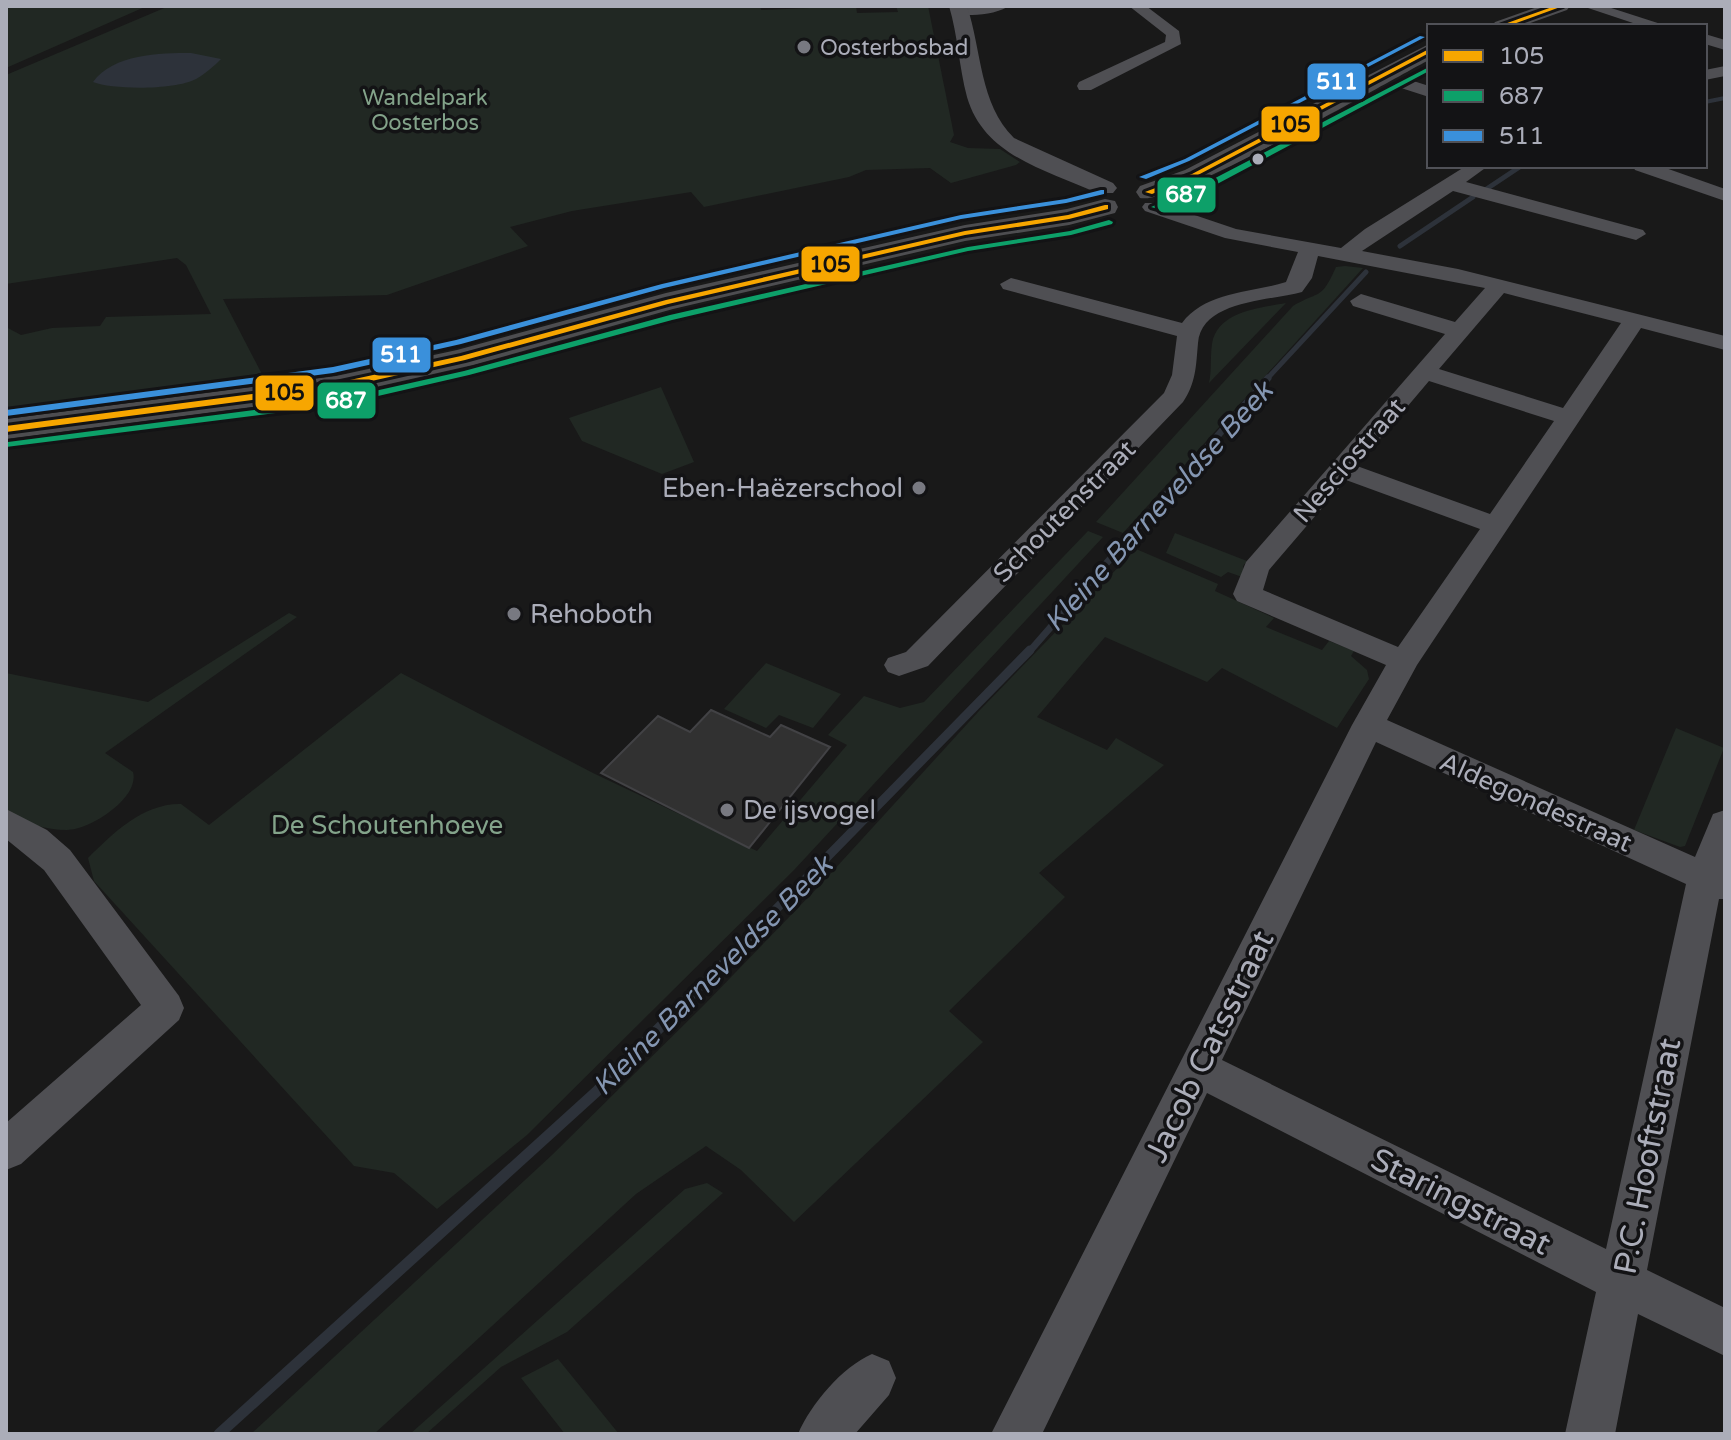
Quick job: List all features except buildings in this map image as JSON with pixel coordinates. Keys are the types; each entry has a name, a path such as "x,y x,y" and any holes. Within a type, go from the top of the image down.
{"main road":[{"path":"1508,24 1560,6"},
{"path":"6,429 336,386 462,358 666,302 965,233 1069,217 1105,198 1130,212 1427,52"}],"street":[{"path":"1002,6 960,9 982,112 995,135 1006,143 1105,198"},
{"path":"1085,86 1173,44 1174,34 1136,6"},
{"path":"1589,6 1652,24"},
{"path":"1404,83 1427,91"},
{"path":"1347,253 1372,233 1476,168"},
{"path":"1648,168 1725,195"},
{"path":"1450,184 1636,234"},
{"path":"1150,199 1232,234 1347,253 1499,285 1725,343"},
{"path":"1011,284 1189,332 1195,322 1213,308 1230,301 1294,287 1301,278 1310,248"},
{"name":"Nesciostraat","path":"1404,661 1247,594 1256,568 1499,285"},
{"path":"1361,301 1459,331"},
{"name":"Jacob Catsstraat","path":"1016,1434 1368,725 1404,661 1635,320"},
{"name":"Schoutenstraat","path":"899,665 917,659 1167,404 1187,372 1189,332"},
{"path":"1424,372 1571,418"},
{"path":"1341,469 1498,526"},
{"name":"Aldegondestraat","path":"1368,725 1715,882"},
{"path":"6,822 35,840 57,860 165,1008 6,1150"},
{"name":"P.C. Hooftstraat","path":"1590,1434 1715,882 1725,823"},
{"name":"Staringstraat","path":"1198,1068 1725,1333"},
{"path":"823,1434 872,1378"}],"green space":[{"path":"6,6 147,6 6,68"},
{"name":"Wandelpark Oosterbos","path":"169,6 760,6 761,10 856,6 857,13 898,12 896,6 928,6 954,135 950,142 968,148 1000,149 1020,162 951,183 930,168 866,170 849,177 704,207 691,192 572,211 510,227 528,246 387,295 223,299 265,380 6,410 6,327 21,335 52,328 100,326 106,317 211,314 186,265 177,258 6,284 6,75"},
{"path":"1336,267 1363,268 1123,533 1096,522 1293,306 1323,290"},
{"path":"1286,303 1209,383 1212,344 1222,324 1252,309"},
{"path":"661,387 694,462 662,474 582,441 569,418"},
{"name":"De Schoutenhoeve","path":"1088,531 1103,537 794,870 527,1135 437,1209 394,1173 354,1166 94,881 88,858 130,821 154,808 181,804 209,825 401,673 593,773 757,851 847,745 828,735 864,696 900,708 924,702"},
{"path":"1175,533 1247,561 1243,566 1245,578 1228,572 1221,577 1166,553"},
{"path":"1136,549 1218,584 1215,591 1274,618 1266,627 1322,650 1329,641 1354,651 1351,656 1367,670 1369,679 1337,728 1222,668 1207,682 1105,637 1037,717 1107,750 1116,738 1164,765 1039,873 1065,897 949,1011 983,1042 794,1222 741,1170 706,1146 636,1194 374,1434 251,1434 552,1155 704,1005 821,884 979,711"},
{"path":"289,613 297,617 105,753 133,772 133,782 121,802 100,819 77,829 51,829 6,813 6,673 148,702"},
{"path":"766,663 841,694 813,728 779,715 766,728 724,709"},
{"path":"1676,728 1724,748 1685,846 1680,847 1634,830"},
{"path":"707,1183 723,1193 567,1332 501,1367 426,1434 410,1434 685,1189"},
{"path":"558,1359 619,1434 565,1434 521,1378"}],"shaded area":[{"path":"191,53 221,59 187,83 129,87 93,82 112,66 138,57"}],"waterway":[{"name":"Kleine Barneveldse Beek","path":"1707,102 1725,98"},
{"name":"Kleine Barneveldse Beek","path":"1485,190 1518,168"},
{"name":"Kleine Barneveldse Beek","path":"1400,246 1473,197"},
{"name":"Kleine Barneveldse Beek","path":"1266,380 1366,272"},
{"name":"Kleine Barneveldse Beek","path":"1029,652 1268,378"},
{"name":"Kleine Barneveldse Beek","path":"688,999 1030,650"},
{"name":"Kleine Barneveldse Beek","path":"219,1434 596,1092 690,997"}],"transit line":[{"name":"105","path":"1508,24 1560,6"},
{"name":"511","path":"1143,177 1187,160 1422,37"},
{"name":"105","path":"1149,192 1194,175 1427,52"},
{"name":"687","path":"1155,207 1201,189 1427,70"},
{"name":"511","path":"6,413 333,370 458,342 662,286 961,217 1066,201 1101,192"},
{"name":"105","path":"6,429 336,386 462,358 666,302 965,233 1069,217 1105,207"},
{"name":"687","path":"8,445 339,402 466,373 670,318 968,249 1071,233 1109,222"}],"place":[{"name":"Oosterbosbad","path":"804,47"},
{"name":"Eben-Haëzerschool","path":"919,488"},
{"name":"Rehoboth","path":"514,614"},
{"name":"De ijsvogel","path":"727,810"}]}
